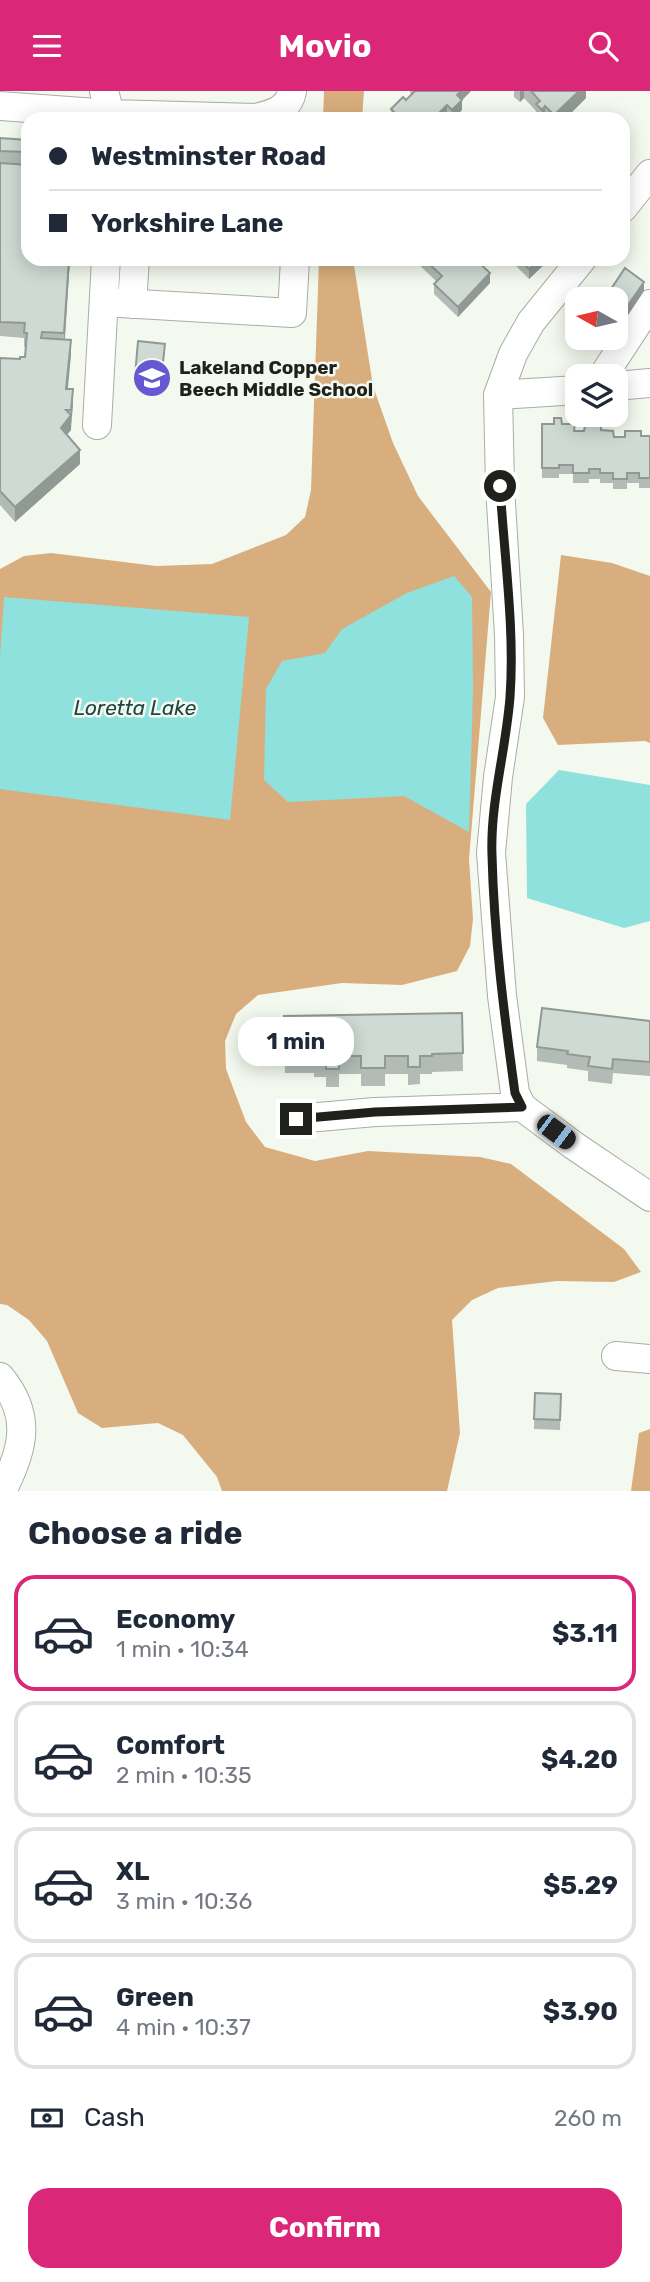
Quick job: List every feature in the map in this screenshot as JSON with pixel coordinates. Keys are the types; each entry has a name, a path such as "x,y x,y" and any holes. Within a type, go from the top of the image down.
{"street":[{"path":"279,112 291,99 292,91"},
{"path":"0,106 167,112"},
{"path":"630,199 650,174"},
{"path":"108,266 118,303"},
{"path":"97,425 118,303 132,266"},
{"path":"118,303 292,313 295,266"},
{"path":"576,266 531,322 513,354 498,395 510,697 498,777 491,853 502,996 515,1093 522,1107 650,1197"},
{"path":"611,364 650,304"},
{"path":"628,385 650,383"},
{"path":"498,395 565,391"},
{"path":"296,1119 375,1112 522,1107"},
{"path":"616,1356 650,1359"},
{"path":"0,1377 14,1393 10,1417 23,1424 19,1450 2,1491"}],"shaded area":[{"path":"324,91 364,91 362,112 323,112"},
{"path":"319,266 354,266 373,386 393,443 418,496 491,592 469,859 473,919 470,946 457,971 402,985 342,983 258,995 236,1014 225,1041 226,1069 246,1122 265,1147 315,1161 368,1151 480,1157 511,1164 624,1249 641,1272 614,1282 557,1281 498,1288 472,1300 452,1320 460,1433 447,1491 222,1491 217,1477 183,1435 158,1423 102,1428 78,1413 47,1341 29,1320 7,1305 0,1304 0,569 24,556 51,553 156,566 212,564 286,535 305,517 311,490"},
{"path":"561,555 612,563 650,576 650,743 645,741 558,745 543,718"},
{"path":"650,1429 650,1491 631,1491 639,1433"}],"water":[{"path":"454,576 472,597 473,689 469,832 404,796 288,802 264,780 266,689 282,661 325,653 342,629 407,593"},
{"name":"Loretta Lake","path":"4,597 249,617 230,820 0,789 0,657"},
{"path":"559,770 650,785 650,921 624,928 527,898 526,804"}],"building":[{"path":"415,91 461,91 457,95 462,100 452,110 447,105 440,112 394,112 391,109 403,97 406,100"},
{"path":"531,91 579,91 557,112 551,112 545,106 542,110 536,104 540,101"},
{"path":"0,138 21,140 21,152 0,151"},
{"path":"0,163 21,164 21,266 69,266 64,333 42,332 41,338 71,340 66,389 73,389 71,410 66,410 71,415 61,428 80,450 15,507 0,491 0,358 25,357 27,333 24,333 25,323 0,322"},
{"path":"431,266 482,266 490,273 458,307 434,284 442,276"},
{"path":"625,268 644,282 628,305 628,287 612,287"},
{"path":"138,341 165,344 161,378 135,376"},
{"path":"554,418 561,418 565,427 575,427 574,431 584,431 585,427 601,427 601,430 613,431 614,437 625,437 625,431 641,431 641,436 650,436 650,478 639,478 639,473 627,473 627,479 613,479 613,473 600,473 600,469 589,469 589,473 573,473 573,465 542,468 542,424 554,424"},
{"path":"542,1008 650,1021 650,1062 613,1059 612,1069 588,1066 590,1057 537,1047"},
{"path":"462,1013 463,1053 420,1056 420,1067 408,1067 408,1056 385,1056 385,1068 361,1068 361,1056 339,1056 339,1069 326,1069 326,1059 314,1059 315,1055 285,1055 284,1016"},
{"path":"535,1393 561,1394 560,1420 534,1419"}],"place":[{"name":"Lakeland Copper Beech Middle School","path":"152,378"}],"route":[{"path":"296,1119 375,1112 522,1107 515,1093 502,996 491,853 498,777 510,697 500,486"}]}
